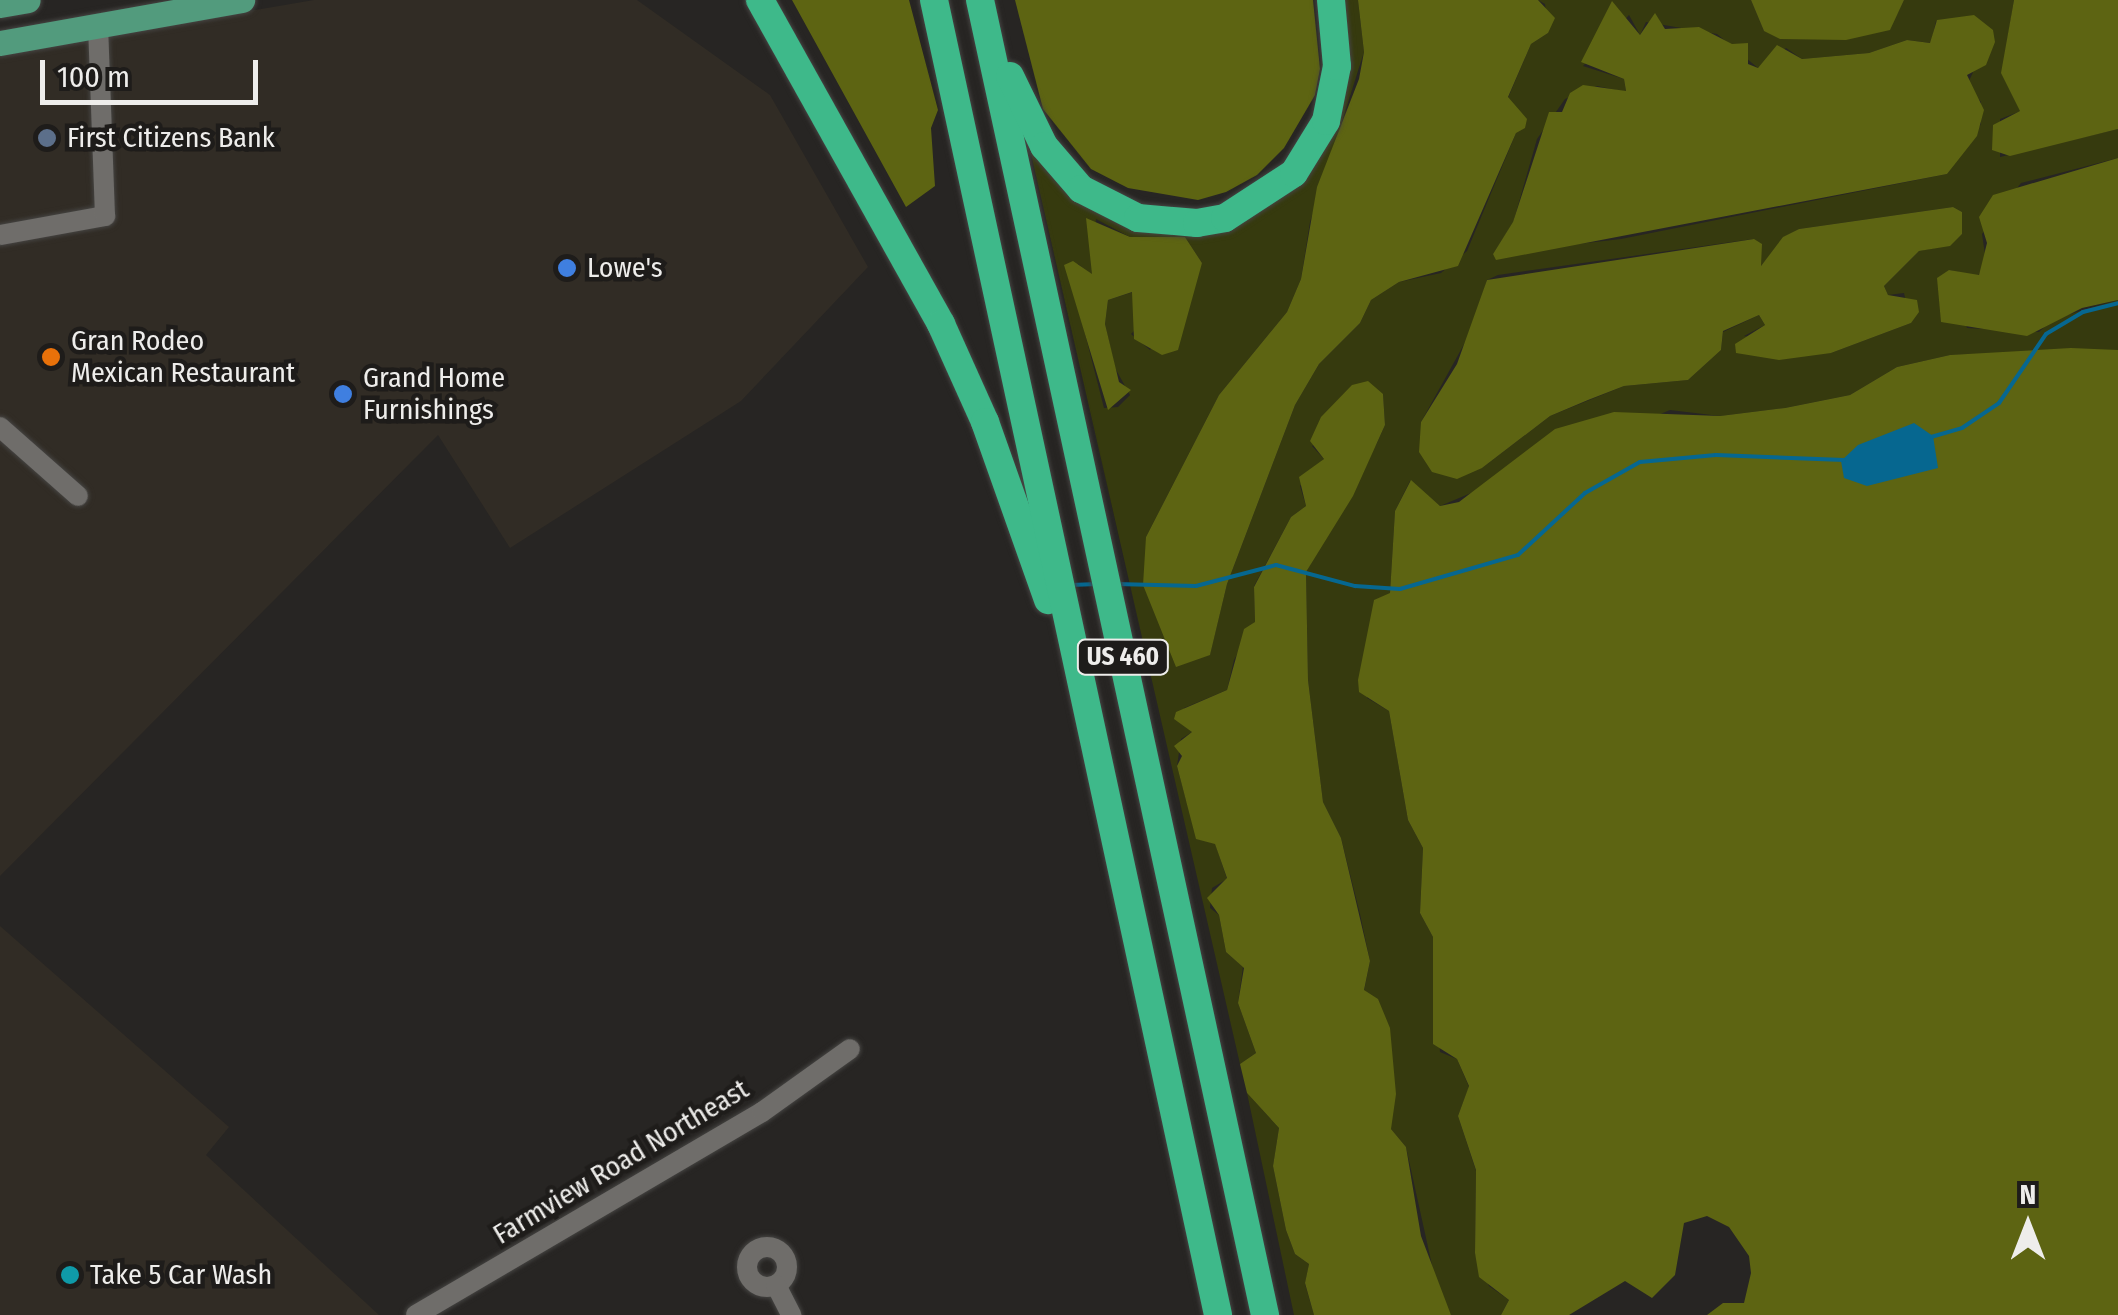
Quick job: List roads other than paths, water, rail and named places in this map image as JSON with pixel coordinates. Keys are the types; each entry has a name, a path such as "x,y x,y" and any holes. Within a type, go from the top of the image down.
{"highway":[{"path":"760,0 941,324 985,422 1084,690"},
{"name":"US 460","path":"934,0 1218,1315"},
{"name":"US 460","path":"981,0 1265,1315"},
{"path":"981,0 1029,120 1061,169 1110,207 1138,218 1197,224 1225,218 1274,191 1311,148 1326,121 1337,66 1331,0"},
{"path":"1176,1117 1204,1315"},
{"path":"1242,1208 1273,1315"}],"main road":[{"path":"0,4 28,0"},
{"path":"0,44 242,0"}],"street":[{"path":"0,235 105,216 98,26"},
{"path":"0,427 78,496"},
{"name":"Farmview Road Northeast","path":"416,1315 762,1112 850,1049"},
{"path":"776,1285 791,1315"}],"water":[{"path":"1914,423 1933,436 1938,468 1867,486 1844,478 1841,461 1858,445"}],"waterway":[{"path":"1931,437 1962,428 1999,403 2046,334 2083,312 2118,303"},
{"path":"1116,584 1196,586 1276,565 1355,586 1400,589 1518,555 1585,493 1640,462 1716,455 1844,460"},
{"path":"1071,585 1097,584"}],"place":[{"name":"First Citizens Bank","path":"47,138"},
{"name":"Lowe's","path":"567,268"},
{"name":"Gran Rodeo Mexican Restaurant","path":"51,357"},
{"name":"Grand Home Furnishings","path":"343,394"},
{"name":"Take 5 Car Wash","path":"70,1275"}]}
